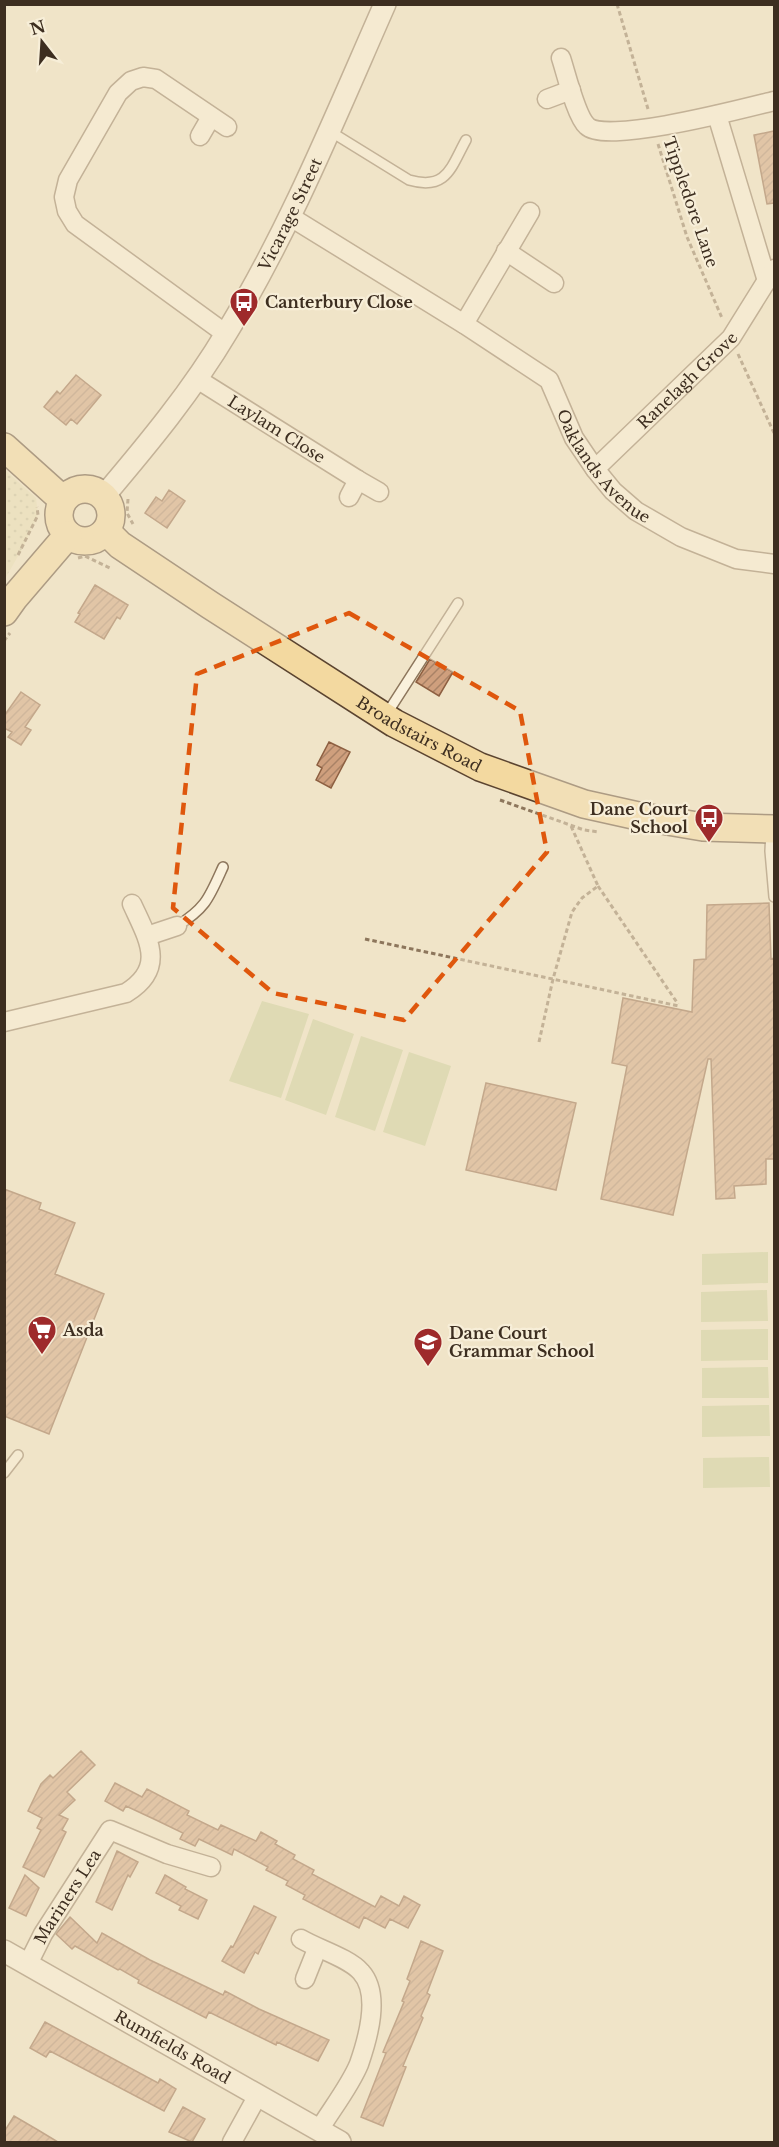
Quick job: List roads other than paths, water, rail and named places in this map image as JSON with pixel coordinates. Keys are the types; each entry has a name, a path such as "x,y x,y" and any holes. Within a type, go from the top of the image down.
{"main road":[{"path":"4,447 63,500"},
{"path":"83,488 91,489 104,496 112,517 106,531 100,537 84,542 68,536 58,515 63,500 75,490 83,488"},
{"name":"Broadstairs Road","path":"106,531 120,545 384,717 480,767 584,804 638,816 704,827 772,829"},
{"path":"4,612 68,536"}],"street":[{"name":"Vicarage Street","path":"104,496 147,447 197,379 258,280 385,4"},
{"path":"561,58 580,115 586,126 594,131 653,128 774,101"},
{"path":"226,334 75,224 67,211 64,197 68,180 118,93 131,81 143,77 156,80 227,127"},
{"path":"547,99 572,90"},
{"name":"Ranelagh Grove","path":"595,470 731,338 771,275 717,115"},
{"path":"200,136 211,117"},
{"path":"464,324 530,212"},
{"name":"Oaklands Avenue","path":"289,216 534,368 549,380 574,438 595,470 613,491 636,511 681,537 736,559 774,564"},
{"path":"506,250 554,283"},
{"name":"Laylam Close","path":"197,379 379,492"},
{"path":"349,497 358,480"},
{"path":"4,1022 126,993 137,986 148,974 151,958 147,936 132,904"},
{"path":"147,936 177,926"},
{"name":"Mariners Lea","path":"28,1964 43,1934 114,1823 167,1854 211,1866"},
{"path":"301,1939 361,1971 371,1989 372,2015 358,2065 319,2130"},
{"path":"305,1979 317,1949"},
{"name":"Rumfields Road","path":"4,1951 340,2142"},
{"path":"232,2142 258,2095"}],"lane":[{"path":"328,130 409,180 421,183 434,183 447,175 466,140"},
{"path":"384,717 458,603"},
{"path":"772,829 770,852 774,897"},
{"path":"177,926 198,913 211,894 223,867"},
{"path":"4,1473 18,1455"}],"place":[{"name":"Canterbury Close","path":"244,328"},
{"name":"Dane Court School","path":"709,844"},
{"name":"Asda","path":"42,1356"},
{"name":"Dane Court Grammar School","path":"428,1368"}]}
